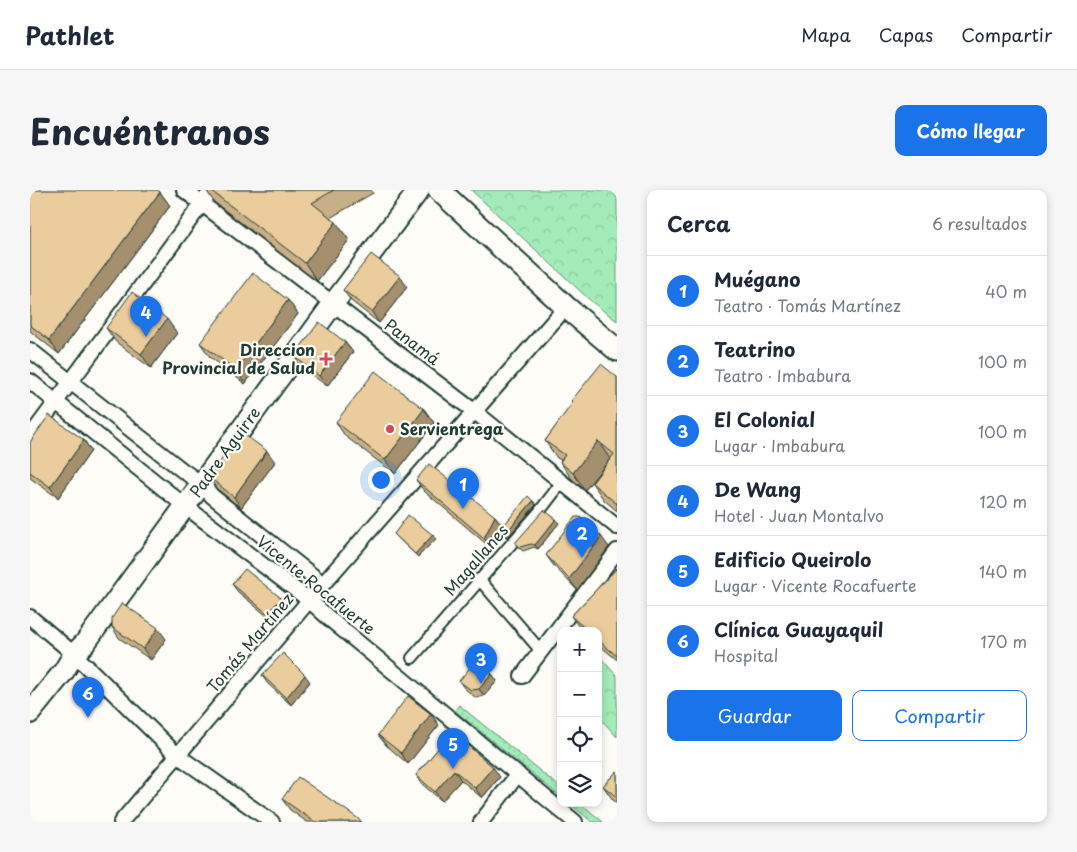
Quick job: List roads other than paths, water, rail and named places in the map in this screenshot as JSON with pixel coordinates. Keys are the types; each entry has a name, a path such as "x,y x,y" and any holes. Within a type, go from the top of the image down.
{"main road":[{"name":"Padre Aguirre","path":"30,713 64,671 74,654 85,643 333,304 419,190"},
{"path":"439,190 566,307 617,350"}],"street":[{"name":"Panamá","path":"184,190 474,410 617,527"},
{"path":"30,437 212,190"},
{"name":"Tomás Martínez","path":"121,822 322,584 566,307"},
{"name":"Vicente Rocafuerte","path":"30,350 202,484 212,496 322,584"},
{"name":"Vicente Rocafuerte","path":"30,381 185,506 309,600 575,822"},
{"name":"Magallanes","path":"412,658 539,512 562,482"},
{"path":"522,676 617,552"},
{"path":"479,579 541,651"},
{"path":"30,617 74,654 177,755 272,822"},
{"path":"481,822 518,774"}],"place":[{"name":"De Wang","path":"146,337"},
{"name":"Direccion Provincial de Salud","path":"326,359"},
{"name":"Servientrega","path":"390,429"},
{"name":"Muégano","path":"463,509"},
{"name":"Teatrino","path":"582,558"},
{"name":"El Colonial","path":"481,684"},
{"name":"Clínica Guayaquil","path":"88,718"},
{"name":"Edificio Queirolo","path":"453,769"}]}
